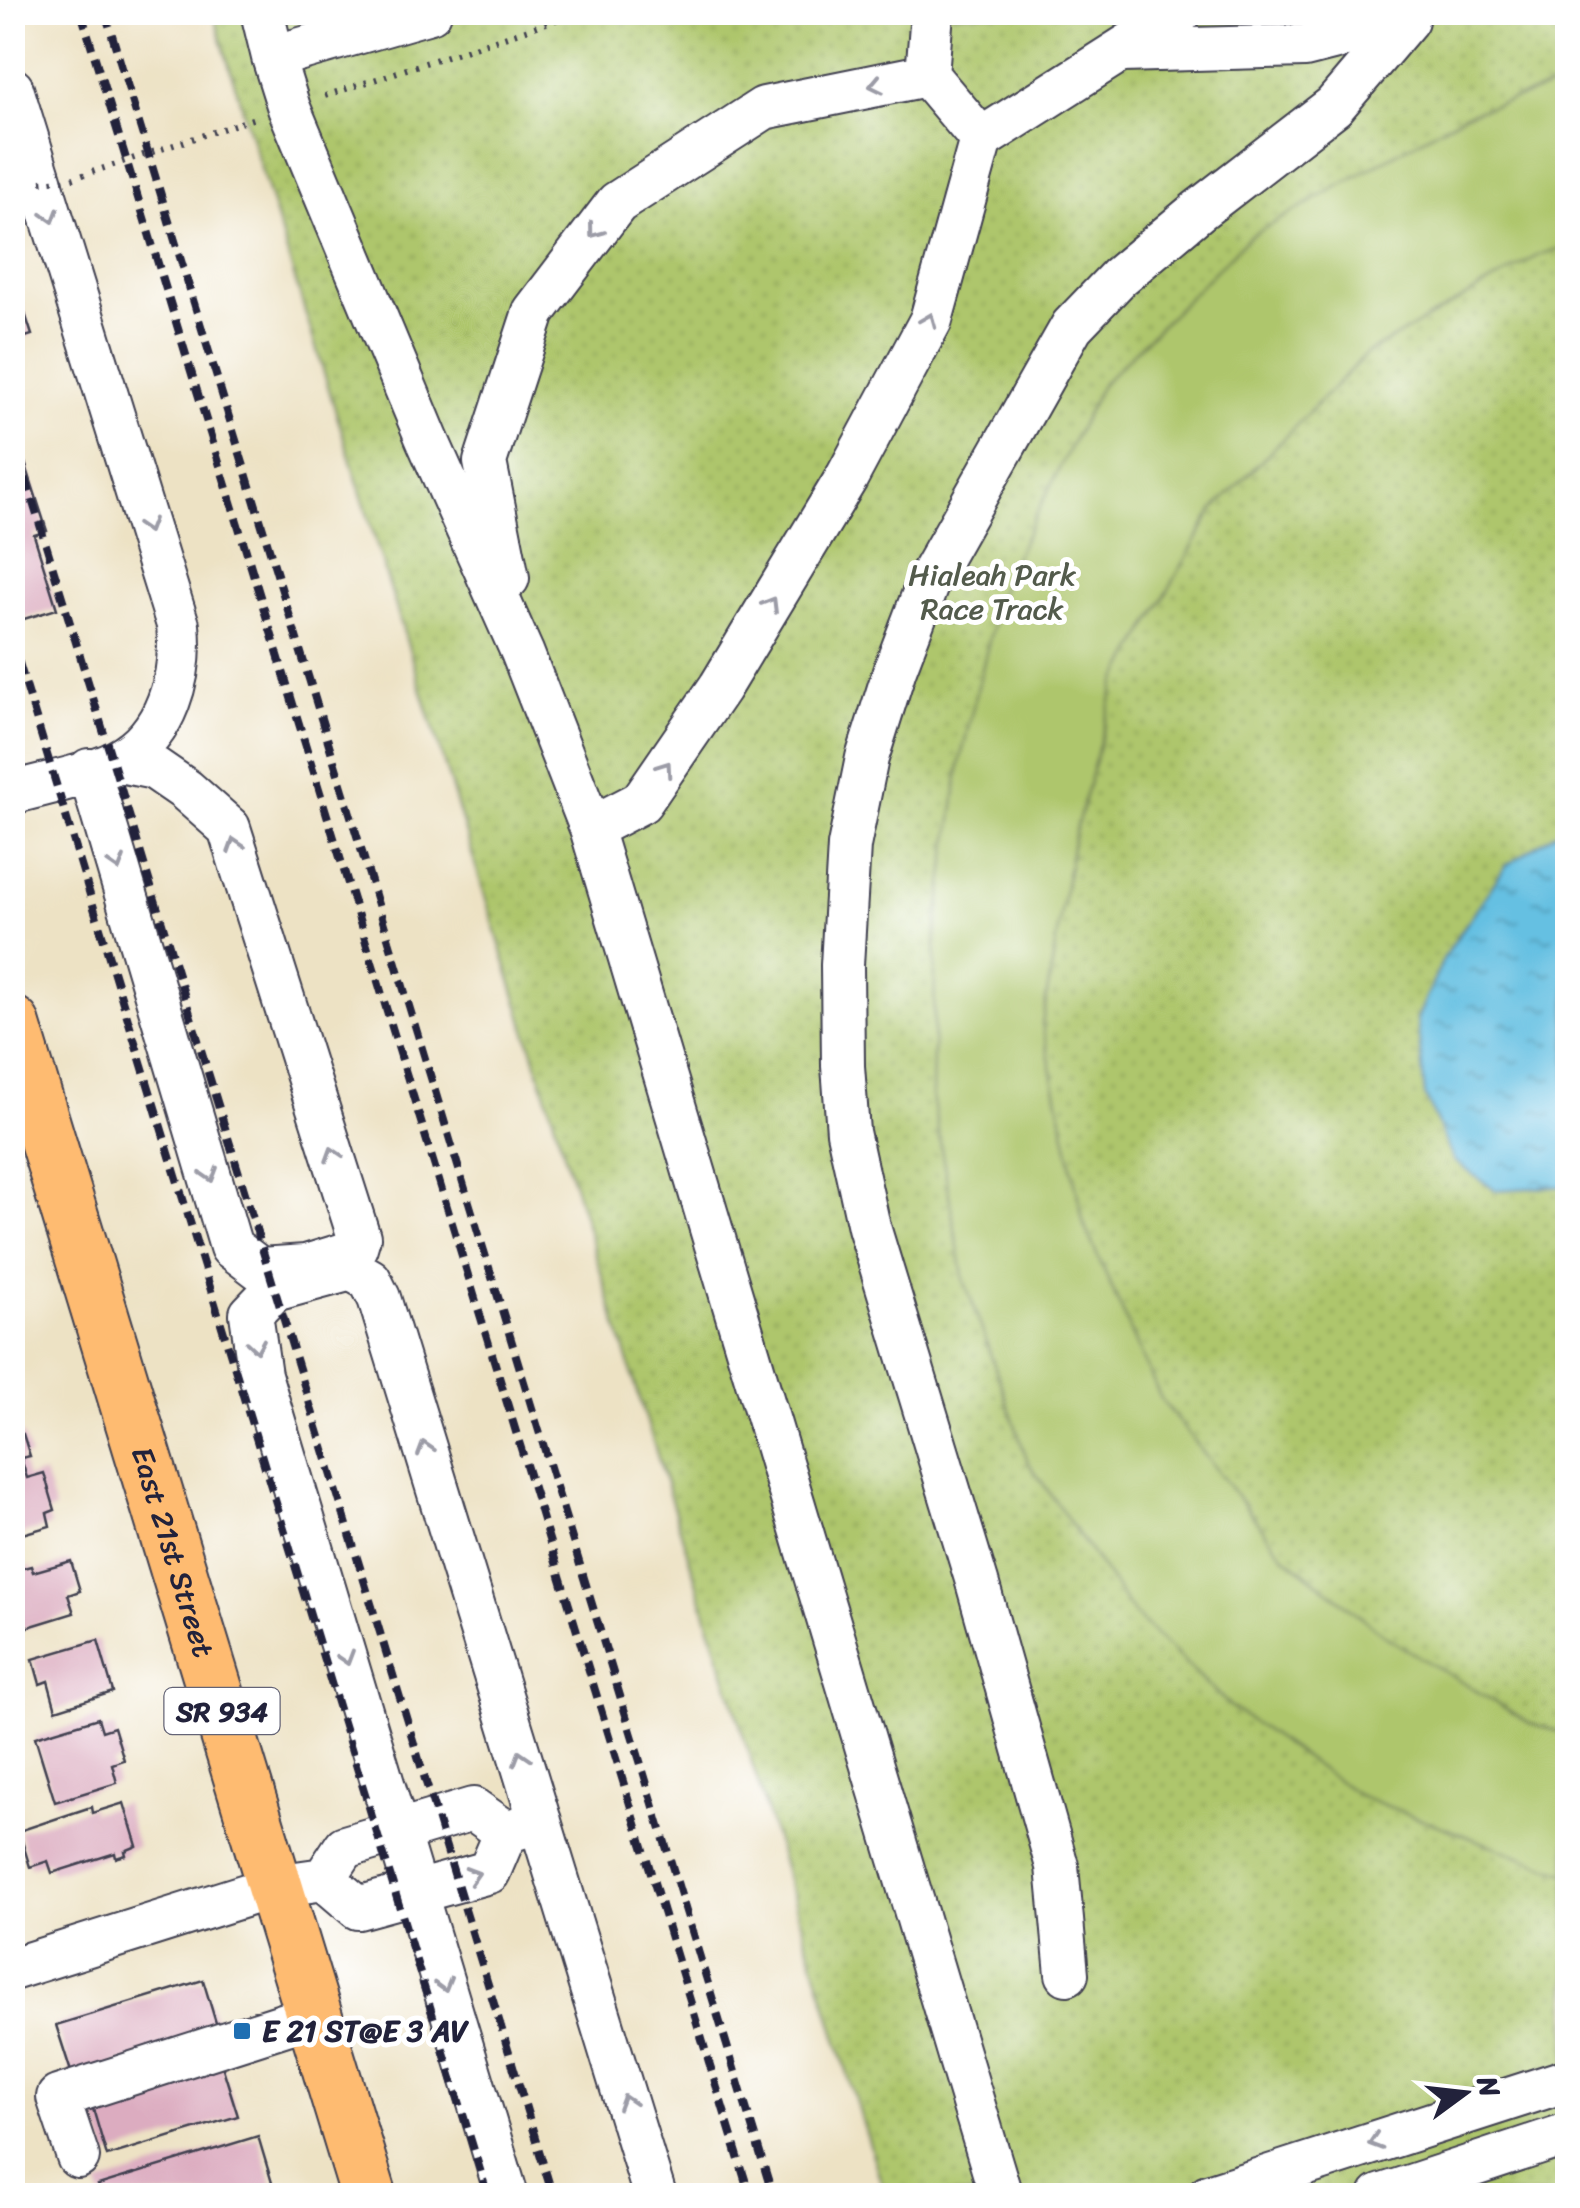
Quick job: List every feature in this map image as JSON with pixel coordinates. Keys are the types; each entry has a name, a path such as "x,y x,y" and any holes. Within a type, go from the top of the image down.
{"main road":[{"name":"East 21st Street","path":"12,1024 299,1882 314,2015 368,2196"}],"street":[{"path":"262,12 289,108 426,440 522,652 591,828 1001,2196"},
{"path":"273,57 430,12"},
{"path":"932,12 928,74 981,139"},
{"path":"591,828 641,802 720,687 846,477 931,320 981,139 1181,12"},
{"path":"1122,51 1305,46 1405,16"},
{"path":"1067,1974 1057,1866 874,1244 854,1159 844,1066 842,998 849,846 866,758 930,576 1072,326 1119,278 1198,211 1334,106 1405,16"},
{"path":"522,652 485,462 534,312 617,203 764,108 928,74"},
{"path":"12,89 178,625 181,654 175,687 163,714 145,738 104,766 12,793"},
{"path":"104,766 154,768 229,828 360,1237 348,1254 306,1266 260,1268 231,1247 104,766"},
{"path":"506,2196 260,1375 251,1314 274,1290 351,1269 370,1280 379,1298 523,1827 655,2196"},
{"path":"12,1969 299,1882 345,1847 472,1809 523,1827"},
{"path":"299,1882 358,1908 489,1872 523,1827"},
{"path":"78,2157 58,2097 314,2015"},
{"path":"1208,2196 1292,2183 1568,2080"},
{"path":"1380,2196 1568,2134"}],"path":[{"path":"41,182 72,179 580,12"}],"green space":[{"name":"Hialeah Park Race Track","path":"213,13 1567,13 1567,2195 885,2195"},
{"name":"Hialeah Park Race Track","path":"1567,82 1567,246 1539,255 1366,354 1214,509 1116,683 1073,840 1042,1024 1084,1225 1161,1399 1283,1555 1388,1638 1530,1723 1567,1734 1567,1874 1360,1796 1231,1707 1133,1613 1028,1462 963,1276 932,1096 936,935 960,762 1003,581 1101,385 1249,237 1464,115"}],"water":[{"path":"1567,825 1567,1186 1495,1190 1454,1161 1425,1095 1417,1019 1445,955 1506,866"}],"building":[{"path":"12,273 32,335 12,341"},
{"path":"12,422 47,531 34,535 57,609 14,622"},
{"path":"23,1434 30,1456 21,1458 27,1478 44,1473 55,1510 47,1513 50,1526 12,1537 12,1437"},
{"path":"71,1561 80,1591 68,1595 74,1613 12,1632 12,1571 31,1566 33,1572"},
{"path":"98,1640 113,1692 56,1710 48,1681 40,1684 33,1659"},
{"path":"98,1718 102,1731 114,1727 124,1760 112,1764 117,1783 55,1802 35,1737"},
{"path":"124,1803 137,1846 125,1851 126,1855 116,1858 115,1853 52,1873 48,1861 30,1867 19,1831 91,1807 92,1813"},
{"path":"203,1980 219,2033 73,2078 56,2025"},
{"path":"221,2062 238,2116 107,2156 91,2102"},
{"path":"258,2136 275,2193 101,2196 98,2185"}],"railway":[{"path":"81,12 750,2196"},
{"path":"105,12 773,2196"},
{"path":"12,434 553,2196"},
{"path":"12,640 488,2196"}],"place":[{"name":"E 21 ST@E 3 AV","path":"242,2031"}]}
